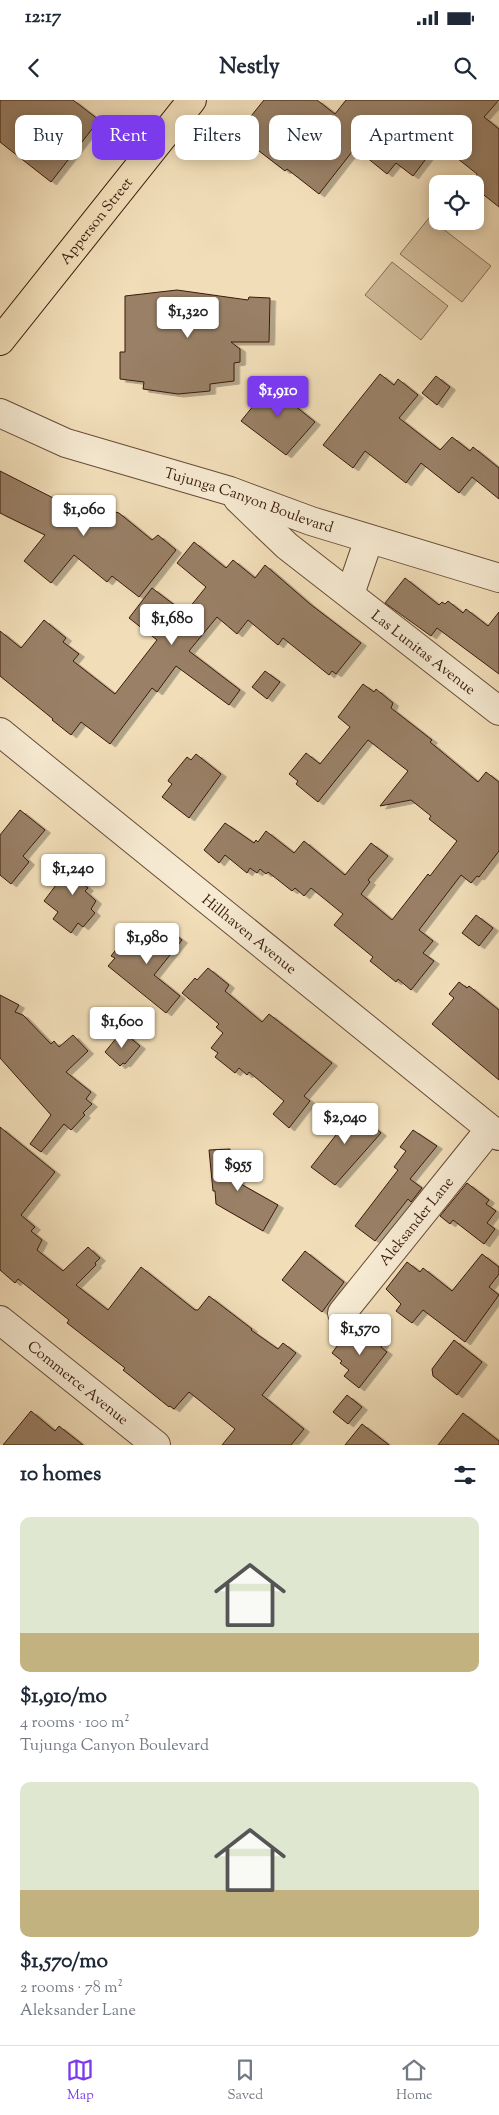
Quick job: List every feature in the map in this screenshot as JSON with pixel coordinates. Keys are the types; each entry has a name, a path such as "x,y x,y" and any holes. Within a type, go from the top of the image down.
{"main road":[{"name":"Apperson Street","path":"0,341 192,100"}],"street":[{"name":"Tujunga Canyon Boulevard","path":"0,413 66,443 230,492 311,522 499,578"},
{"name":"Las Lunitas Avenue","path":"230,492 287,546 499,710"},
{"path":"350,594 369,539"},
{"name":"Hillhaven Avenue","path":"0,732 495,1132"},
{"name":"Aleksander Lane","path":"342,1314 495,1132"},
{"name":"Commerce Avenue","path":"0,1320 156,1445"}],"shaded area":[{"path":"429,218 429,230 444,230 491,266 462,302 400,254"},
{"path":"392,262 448,306 421,340 365,295"}],"building":[{"path":"0,100 73,100 92,115 92,129 82,142 82,115 15,115 15,154 0,142"},
{"path":"264,100 317,100 335,114 346,100 499,100 484,117 499,129 499,207 484,195 484,175 477,175 459,160 472,160 472,115 351,115 351,153 319,194 287,169 285,171 271,160 341,160 341,115 269,115 269,159 259,151 259,115 252,115"},
{"path":"23,160 68,160 51,182"},
{"path":"370,160 425,160 413,176 396,163 387,174"},
{"path":"177,290 248,300 249,297 270,298 269,342 231,342 240,349 240,362 234,363 234,381 210,384 210,391 178,394 143,389 144,382 120,379 120,352 125,352 125,296"},
{"path":"380,374 394,385 398,379 418,395 399,418 440,450 452,437 470,451 473,447 499,468 499,499 472,477 459,493 421,463 406,483 365,451 353,468 323,445"},
{"path":"436,376 450,387 437,405 422,393"},
{"path":"276,378 295,393 289,401 315,422 286,455 241,421"},
{"path":"0,471 69,506 73,500 119,513 152,540 158,535 176,550 139,597 112,576 107,582 74,555 51,583 24,561 45,535 0,513"},
{"path":"194,542 226,568 233,560 255,578 265,565 310,604 361,643 336,674 332,671 329,675 283,638 278,645 248,620 237,634 217,617 189,651 240,690 229,705 176,666 157,692 152,688 110,744 81,722 71,735 0,676 0,631 21,648 44,620 66,638 63,642 79,654 73,661 115,694 157,640 129,618 152,588 185,613 206,587 177,563"},
{"path":"405,578 439,605 442,602 445,604 448,601 463,613 466,609 488,626 499,612 499,674 437,628 431,636 385,603"},
{"path":"265,671 280,682 267,699 252,687"},
{"path":"363,684 374,692 376,689 393,703 391,708 432,740 430,742 478,782 486,772 499,782 499,851 479,877 477,876 471,883 461,875 419,930 433,941 423,953 434,961 411,990 398,979 396,982 370,961 373,957 334,925 343,914 311,888 304,896 295,888 292,891 268,872 266,874 260,869 257,873 250,868 247,873 225,855 219,863 204,850 225,823 254,843 256,840 258,842 266,831 294,853 304,841 345,875 371,843 388,856 368,880 370,882 361,894 392,920 457,841 429,819 431,816 411,800 380,806 408,771 368,740 318,802 296,784 298,781 289,774 306,753 320,764 350,727 338,717"},
{"path":"196,754 221,774 189,818 162,797 172,784 168,781 169,779 187,757 191,760"},
{"path":"20,810 45,830 23,856 29,862 11,884 0,875 0,835"},
{"path":"76,854 94,868 82,883 88,888 85,891 96,901 91,909 95,913 83,927 78,923 71,933 53,919 58,912 44,901 65,873 62,871"},
{"path":"476,915 493,928 479,946 462,933"},
{"path":"164,926 182,940 154,975 180,996 166,1013 108,966 115,958 111,956 131,930 140,936 143,932 153,940"},
{"path":"208,968 229,985 225,991 262,1022 269,1014 332,1063 304,1096 310,1101 289,1128 273,1114 284,1101 249,1072 247,1075 239,1068 235,1073 215,1057 218,1053 211,1048 223,1033 216,1027 219,1024 182,993 195,978 197,980"},
{"path":"459,982 467,988 469,986 499,1010 499,1080 432,1024 454,998 449,994"},
{"path":"0,995 19,1005 15,1012 23,1015 51,1044 54,1041 59,1047 73,1035 88,1051 66,1072 91,1092 86,1099 92,1104 71,1130 64,1124 41,1152 30,1144 51,1115 0,1058"},
{"path":"122,1031 140,1046 125,1064 123,1063 120,1066 105,1052"},
{"path":"342,1105 366,1125 368,1122 381,1133 335,1185 311,1167 336,1135 325,1126"},
{"path":"0,1127 55,1172 21,1215 35,1227 31,1231 42,1240 37,1250 63,1271 88,1247 100,1258 95,1263 96,1265 76,1285 108,1310 141,1267 195,1310 198,1310 209,1296 278,1349 283,1343 296,1353 262,1395 304,1429 291,1445 222,1445 235,1429 189,1392 174,1409 169,1407 123,1370 125,1368 67,1323 69,1320 18,1279 15,1283 0,1270"},
{"path":"413,1130 437,1146 410,1179 422,1188 411,1202 408,1199 375,1241 355,1226 398,1170 394,1167 406,1151 400,1147"},
{"path":"230,1149 230,1156 238,1163 239,1183 278,1205 263,1231 216,1204 209,1150"},
{"path":"467,1183 489,1200 486,1204 496,1211 487,1223 495,1229 484,1244 453,1220 450,1224 440,1216"},
{"path":"305,1251 344,1282 322,1312 282,1280"},
{"path":"482,1254 499,1267 499,1274 489,1287 499,1295 465,1342 423,1310 412,1323 396,1311 401,1304 386,1289 407,1262 420,1272 423,1268 452,1291"},
{"path":"356,1327 367,1336 369,1333 383,1344 381,1347 387,1352 359,1388 344,1376 349,1370 332,1353 343,1338 346,1340"},
{"path":"454,1340 482,1362 457,1395 433,1376 432,1369"},
{"path":"347,1395 362,1407 348,1424 333,1412"},
{"path":"31,1411 55,1431 59,1426 83,1445 3,1445"},
{"path":"463,1413 499,1441 499,1445 438,1445"},
{"path":"362,1424 389,1445 345,1445"}]}
